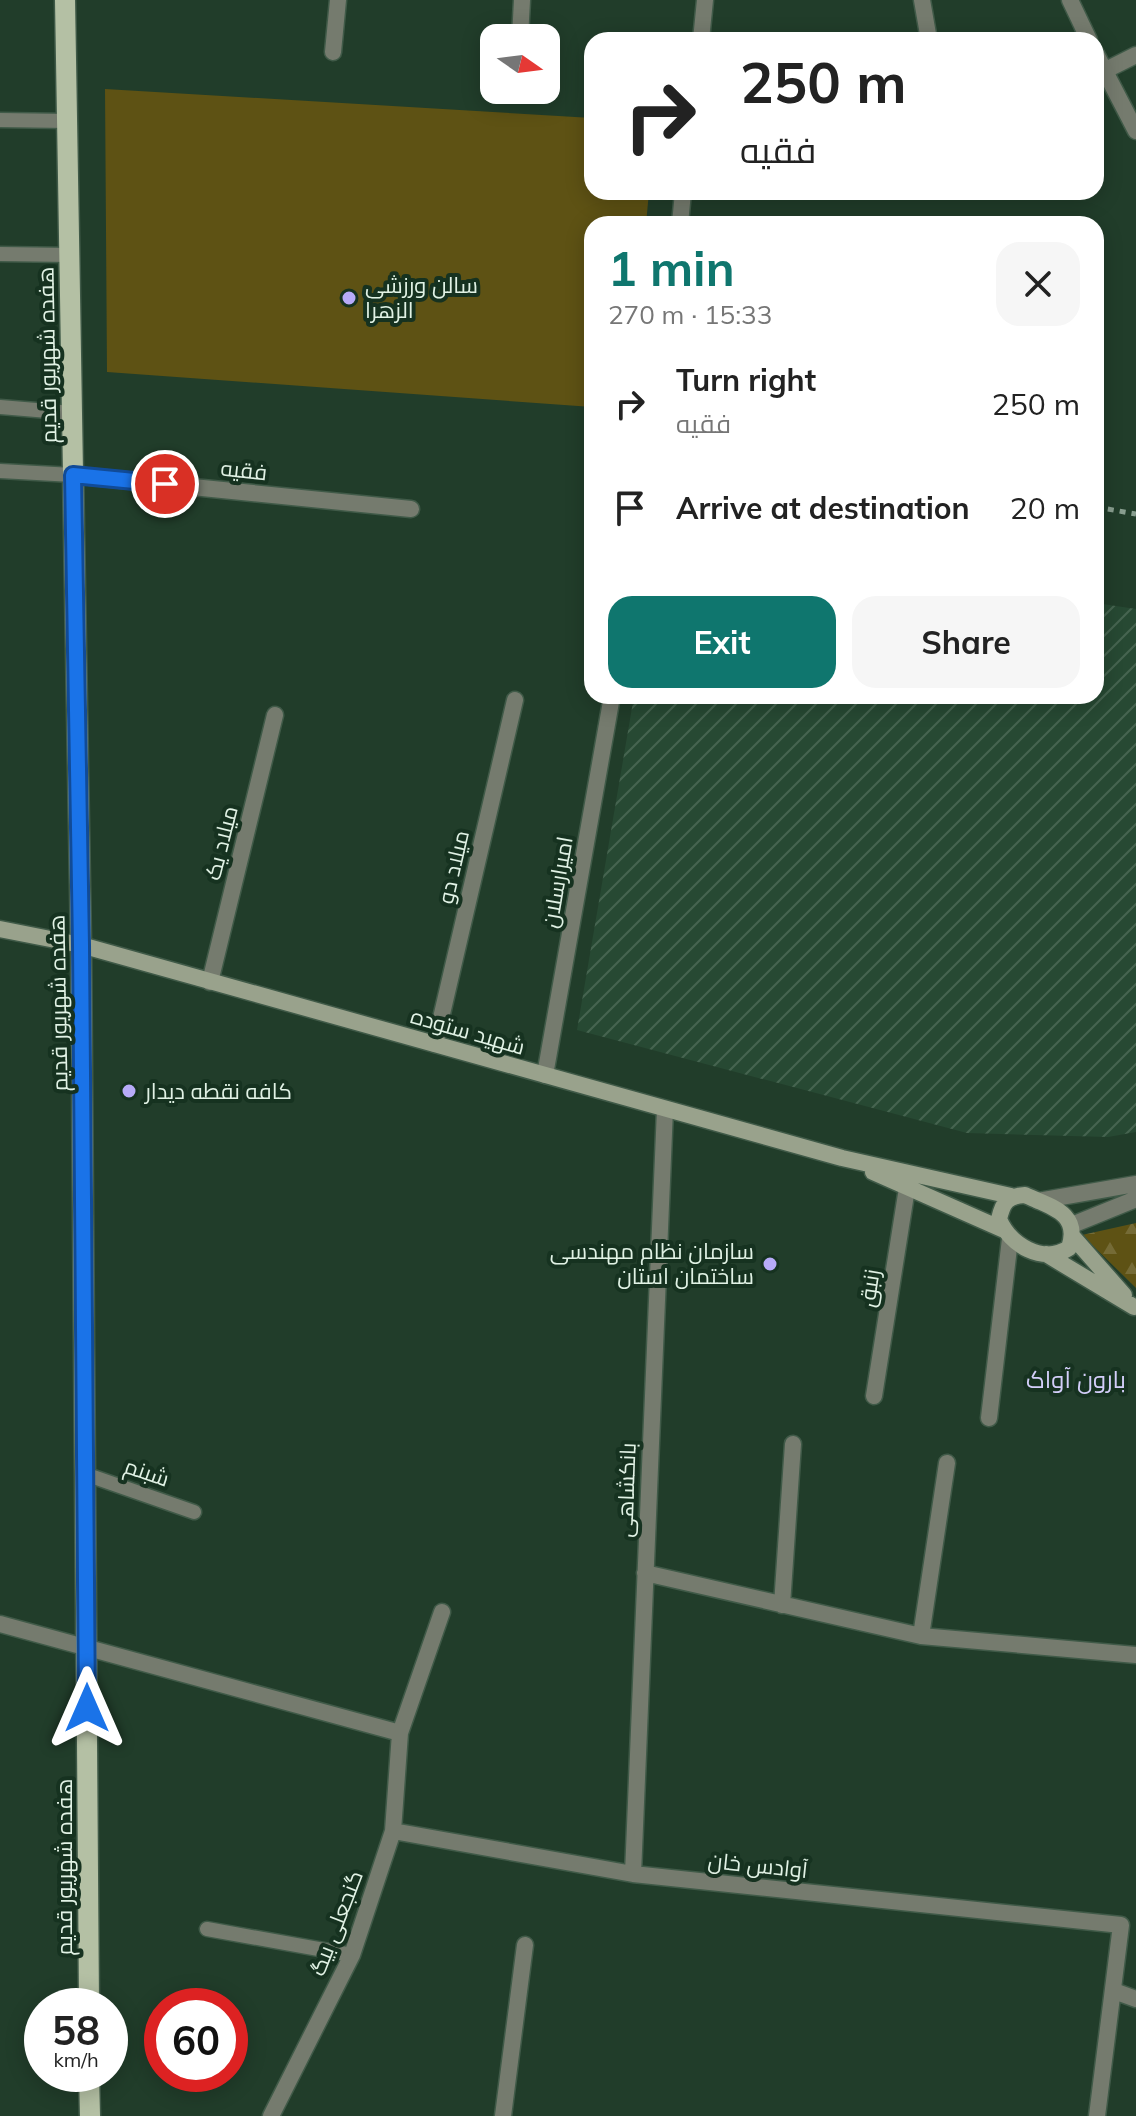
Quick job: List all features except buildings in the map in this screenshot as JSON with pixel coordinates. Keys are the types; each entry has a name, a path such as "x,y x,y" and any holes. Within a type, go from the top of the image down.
{"main road":[{"name":"هفده شهریور قدیم","path":"65,0 81,945 89,1988"},
{"name":"شهید ستوده","path":"0,929 81,945 842,1158 1011,1196"},
{"name":"شهید ستوده","path":"842,1158 1007,1235"},
{"path":"1025,1195 1065,1215 1073,1231 1135,1308 1046,1254 1007,1235 999,1219 1002,1204 1011,1196 1025,1195"},
{"path":"1046,1254 1055,1255 1069,1248 1073,1231"},
{"path":"89,2092 90,2116"}],"street":[{"path":"333,52 338,0"},
{"path":"521,24 522,0"},
{"path":"702,32 705,0"},
{"path":"922,0 928,32"},
{"path":"1070,0 1085,32"},
{"path":"1136,55 1104,71 1136,131"},
{"name":"فقیه","path":"73,475 411,509"},
{"name":"میلاد دو","path":"435,1044 515,700"},
{"name":"امیرارسلان","path":"545,1075 611,704"},
{"name":"میلاد یک","path":"210,982 275,715"},
{"name":"بانکشاهی","path":"633,1874 665,1109"},
{"path":"1038,1201 1136,1184"},
{"name":"زنبق","path":"874,1396 907,1188"},
{"path":"1073,1231 1136,1199"},
{"path":"989,1418 1007,1235"},
{"path":"782,1605 793,1444"},
{"path":"921,1636 947,1463"},
{"path":"645,1573 921,1636 1136,1655"},
{"name":"گنجعلی بیگ","path":"271,2116 352,1955 393,1831 400,1733 442,1612"},
{"path":"0,1624 400,1733"},
{"name":"آوادس خان","path":"393,1831 633,1874 1121,1925 1114,1991"},
{"path":"503,2116 525,1945"},
{"path":"1097,2116 1114,1991 1136,1999"}],"lane":[{"path":"0,120 67,121"},
{"path":"0,254 70,255"},
{"path":"0,407 72,413"},
{"path":"0,471 73,475"},
{"name":"شبنم","path":"85,1474 194,1512"},
{"path":"207,1929 352,1955"}],"path":[{"path":"1104,508 1136,514"}],"shaded area":[{"path":"1104,604 1136,609 1136,1132 1108,1137 967,1133 577,1030 633,704 1104,704"}],"green space":[{"name":"سالن ورزشی الزهرا","path":"105,89 584,118 584,200 648,200 647,216 584,216 584,406 107,372"},
{"path":"1136,1223 1136,1288 1082,1235"}],"place":[{"name":"سالن ورزشی الزهرا","path":"349,298"},
{"name":"کافه نقطه دیدار","path":"129,1091"},
{"name":"سازمان نظام مهندسی ساختمان استان","path":"770,1264"}],"district":[{"name":"بارون آواک","path":"1076,1379"}],"route":[{"path":"87,1708 81,945 73,475 165,484"}]}
